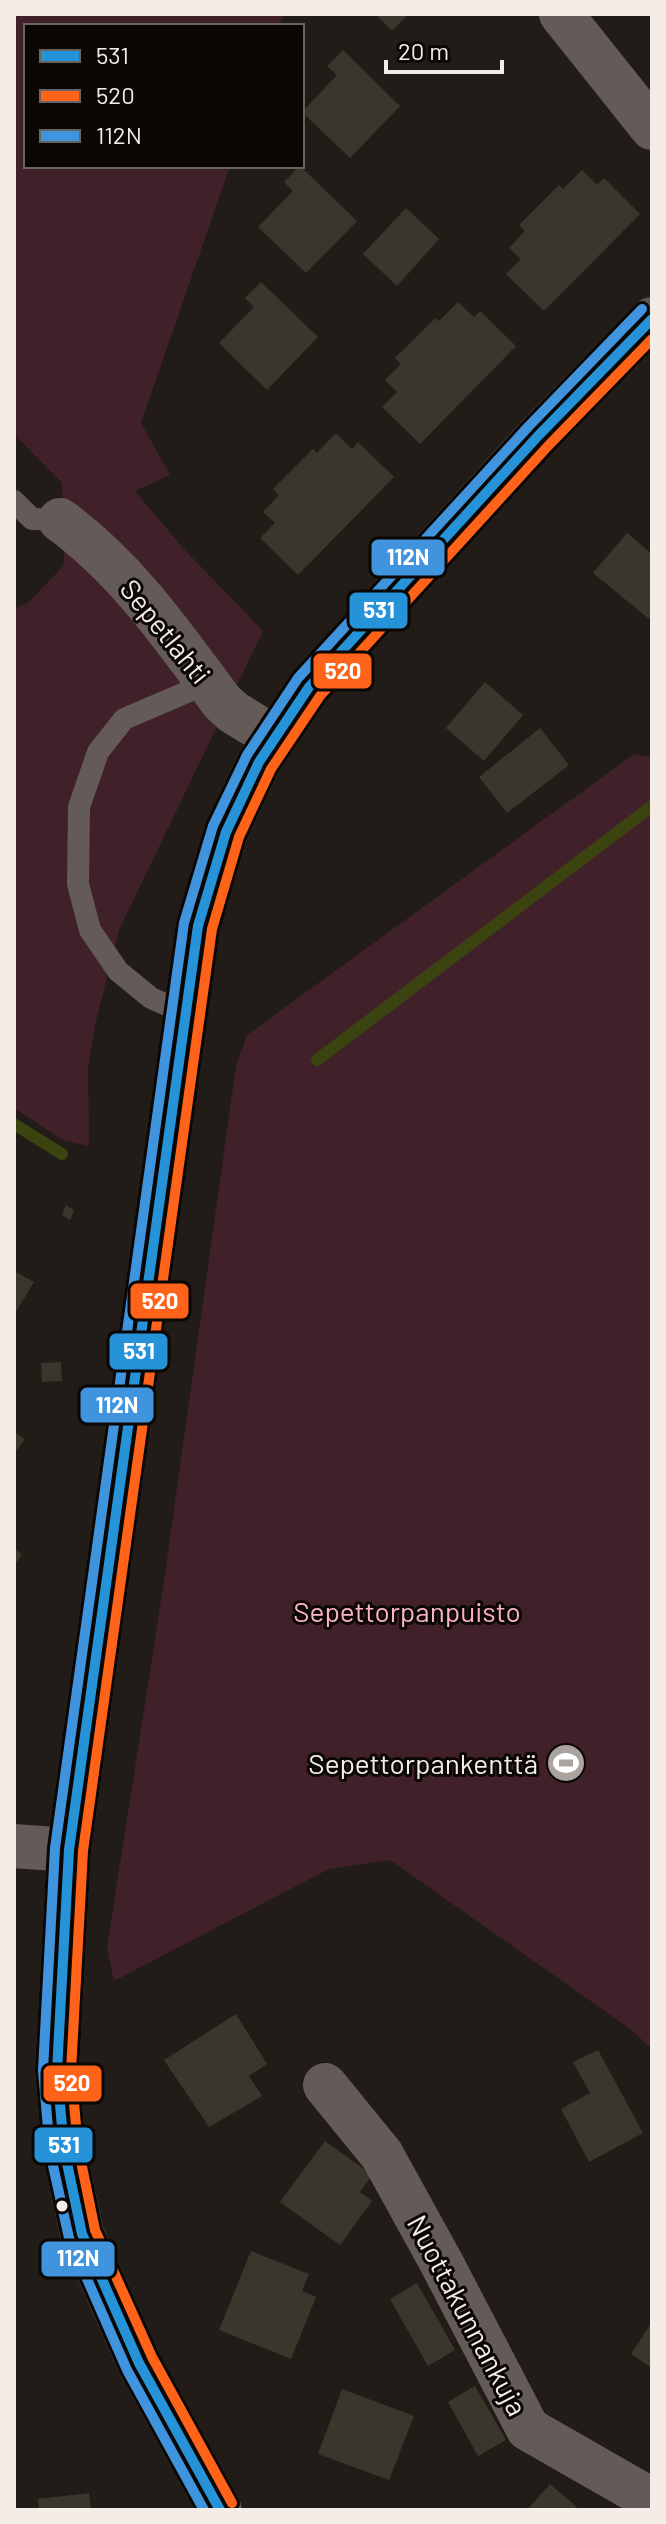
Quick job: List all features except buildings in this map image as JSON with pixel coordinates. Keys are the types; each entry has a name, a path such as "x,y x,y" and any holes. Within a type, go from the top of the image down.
{"main road":[{"path":"220,2510 139,2363 82,2234 64,2149 57,2071 69,1850 198,926 226,832 259,762 309,687 538,436 652,319"}],"street":[{"path":"561,14 652,128"},
{"name":"Sepetlahti","path":"60,520 93,544 138,592 233,712 275,738"},
{"path":"14,1846 69,1850"},
{"name":"Nuottakunnankuja","path":"325,2085 382,2155 528,2429 652,2500"}],"lane":[{"path":"14,501 32,519 60,520"},
{"path":"185,1013 151,998 118,971 90,930 78,884 79,807 98,752 124,719 208,683"}],"green space":[{"path":"14,14 284,14 280,24 24,24 24,168 229,168 141,423 170,475 135,491 183,548 263,631 119,930 88,1067 89,1146 64,1141 14,1108 14,608 28,603 64,565 62,483 14,434"},
{"name":"Sepettorpanpuisto","path":"634,754 652,757 652,2049 629,2028 390,1860 329,1869 114,1981 107,1947 163,1588 236,1066 247,1035"}],"waterway":[{"path":"317,1060 652,806"},
{"path":"14,1124 62,1154"}],"transit line":[{"name":"112N","path":"204,2510 127,2370 69,2238 50,2152 43,2070 55,1848 184,923 213,826 247,755 298,678 528,427 642,309"},
{"name":"531","path":"220,2510 139,2363 82,2234 64,2149 57,2071 69,1850 198,926 226,832 259,762 309,687 538,436 652,319"},
{"name":"520","path":"232,2503 152,2357 95,2230 78,2147 71,2071 83,1851 212,929 239,837 271,769 320,696 548,446 652,339"}],"place":[{"name":"Sepettorpankenttä","path":"566,1763"}]}
